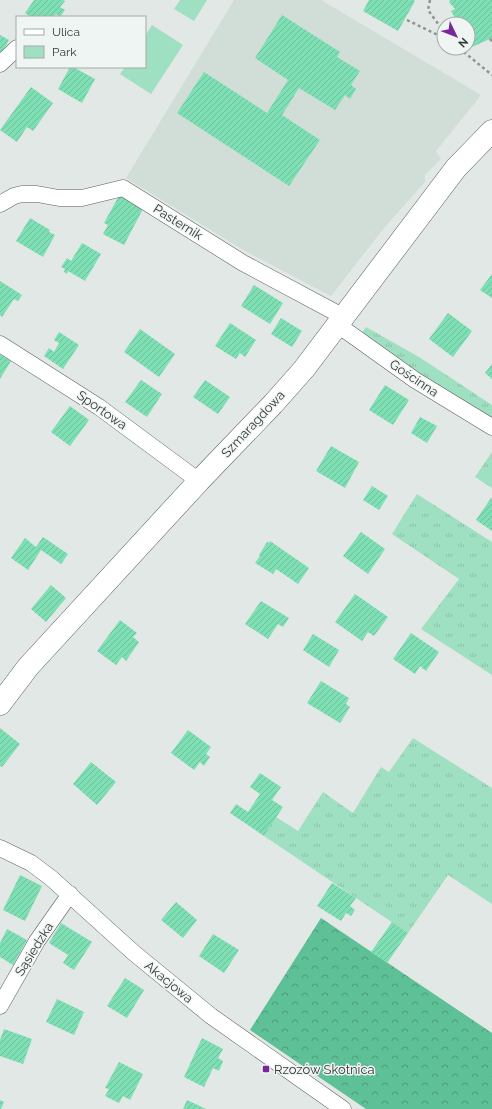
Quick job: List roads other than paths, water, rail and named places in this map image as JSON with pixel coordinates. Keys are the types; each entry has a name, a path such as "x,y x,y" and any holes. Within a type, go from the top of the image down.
{"street":[{"path":"0,64 16,49"},
{"name":"Szmaragdowa","path":"0,704 28,667 304,369 456,168 492,131"},
{"name":"Pasternik","path":"0,204 14,196 22,194 37,194 59,198 82,198 123,188 243,263 341,321"},
{"name":"Gościnna","path":"341,321 415,380 492,427"},
{"name":"Sportowa","path":"0,344 100,407 199,481"},
{"name":"Akacjowa","path":"0,848 30,863 70,894 134,953 211,1016 343,1109"},
{"name":"Sąsiedzka","path":"0,1006 37,942 70,894"}],"place":[{"name":"Rzozów Skotnica","path":"266,1069"}]}
